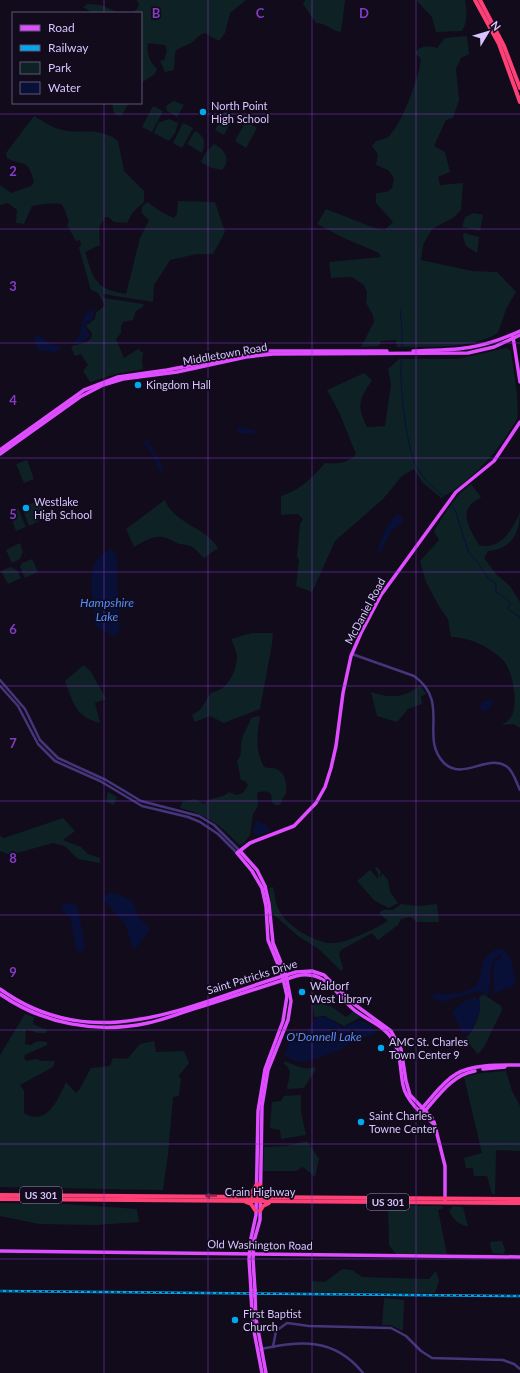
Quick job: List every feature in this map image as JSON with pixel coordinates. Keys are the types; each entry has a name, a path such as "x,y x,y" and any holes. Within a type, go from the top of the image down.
{"highway":[{"path":"475,0 499,44 520,102"},
{"path":"480,0 504,46 520,88"},
{"path":"244,1196 252,1192 258,1184 262,1191 270,1196"},
{"name":"Crain Highway","path":"0,1195 55,1198"},
{"name":"Crain Highway","path":"0,1199 244,1196 273,1201 520,1199"},
{"name":"Crain Highway","path":"115,1198 239,1201 270,1196 445,1200 520,1204"},
{"path":"239,1201 251,1204 258,1211 264,1205 273,1201"}],"main road":[{"name":"Middletown Road","path":"513,336 520,331"},
{"name":"Middletown Road","path":"0,452 84,390 118,377 167,370 266,351 407,352 459,350 476,348 520,335"},
{"path":"513,336 520,382"},
{"name":"McDaniel Road","path":"239,852 250,843 294,826 308,813 320,798 328,780 336,746 342,698 352,654 381,595 452,497 458,490 494,461 520,422"},
{"path":"239,852 257,878 265,900 268,925 280,965 289,986 291,1001 288,1020 268,1070 263,1100 258,1184"},
{"path":"239,852 257,870 265,886 269,904 270,929"},
{"path":"265,900 267,933 272,953 280,965 288,971 296,974 291,980 289,986"},
{"path":"272,937 269,940 272,953"},
{"path":"280,965 279,973 274,981 281,984 286,992"},
{"name":"Saint Patricks Drive","path":"0,994 24,1008 63,1022 101,1027 142,1024 296,974 312,971 324,975 366,1013 386,1026 396,1037 402,1054 407,1087 414,1101 422,1111 432,1118 434,1124 445,1166 445,1200"},
{"name":"Saint Patricks Drive","path":"296,974 307,974 323,980 352,1008 384,1029 391,1037 398,1050 404,1091 434,1124"},
{"path":"266,1373 252,1318 253,1290 251,1255 258,1211 258,1115 261,1090 265,1069 285,1016 285,977"},
{"name":"Saint Patricks Drive","path":"0,988 38,1010 74,1020 109,1023 146,1019 274,981"},
{"path":"352,1008 356,1008 366,1013"},
{"path":"63,1022 66,1020 74,1020"},
{"path":"422,1111 449,1079 460,1072 488,1066 520,1066"},
{"path":"422,1111 431,1104 452,1080 460,1075 487,1069 520,1066"},
{"path":"431,1104 429,1109 432,1118"},
{"name":"Old Washington Road","path":"0,1251 520,1257"},
{"path":"259,1350 262,1373"}],"street":[{"path":"352,654 414,676 428,688 433,703 435,748 447,765 458,770 464,770 492,763 499,763 507,766 520,790"},
{"path":"0,680 25,709 40,740 58,758 106,780 144,802 199,816 214,825 239,852"},
{"path":"0,686 18,706 38,744 55,761 100,782 142,806 188,817 200,822 219,834 239,852"},
{"path":"273,1346 276,1331 287,1323 309,1326 385,1327 403,1334 421,1351 432,1358 504,1360 514,1364 520,1369"},
{"path":"259,1350 297,1342 323,1346 346,1357 363,1373"}],"green space":[{"path":"136,0 246,0 230,13 225,33 219,41 205,33 175,52 174,70 165,72 160,61 164,60 167,51 165,45 148,43 147,50 149,57 157,69 155,74 142,82 142,12 133,12 138,8 139,3"},
{"path":"305,0 345,0 341,32 323,24 316,23 303,4"},
{"path":"416,0 465,0 466,16 462,31 436,32 432,17"},
{"path":"88,4 101,5 117,12 91,12 83,7"},
{"path":"467,36 469,54 461,58 456,69 459,100 453,118 446,120 434,146 445,152 450,172 438,177 440,185 463,183 461,210 453,218 432,229 423,245 421,260 472,271 497,272 516,292 506,309 498,333 487,338 462,345 435,347 397,347 396,340 381,341 379,346 361,347 374,322 373,315 366,303 367,293 364,285 352,277 331,278 329,262 381,257 379,253 346,239 317,224 326,209 377,229 385,230 393,222 376,203 376,193 387,192 392,188 394,178 388,170 376,165 378,154 372,146 376,141 388,137 404,112 414,88 420,67 421,59 415,53 417,50 425,47 437,48 445,38"},
{"path":"174,101 184,105 177,117 167,111 166,106"},
{"path":"112,104 128,104 121,116 114,114"},
{"path":"153,106 163,111 152,132 142,127"},
{"path":"225,111 234,116 224,135 215,130"},
{"path":"34,116 56,128 75,132 103,133 118,141 124,171 144,191 144,202 133,212 127,223 114,222 108,217 105,217 99,228 100,245 85,252 97,282 108,289 126,294 140,238 149,220 142,213 142,207 147,202 163,213 174,218 177,214 178,201 215,202 225,232 213,254 197,254 170,260 154,285 153,302 103,294 104,298 143,304 144,306 136,311 133,320 123,322 121,326 121,333 116,339 124,358 138,349 143,353 143,369 116,374 90,382 83,371 88,365 81,354 75,356 71,347 90,340 92,333 86,326 95,319 96,313 105,305 98,293 91,290 79,248 81,244 80,240 76,241 67,225 69,222 64,208 61,204 32,206 24,224 16,223 17,210 8,203 0,205 0,185 11,193 31,186 34,182 30,169 25,164 7,158 6,153"},
{"path":"169,119 178,123 175,133 169,141 154,133 158,123"},
{"path":"246,121 257,128 246,148 235,141"},
{"path":"183,123 193,128 182,148 173,143"},
{"path":"195,131 201,135 204,140 202,153 187,144"},
{"path":"214,144 218,146 226,155 225,166 222,170 212,168 201,161 207,151"},
{"path":"474,213 483,215 480,231 462,227 465,217"},
{"path":"464,233 479,237 477,253 466,246 463,237"},
{"path":"506,348 511,351 517,395 517,419 489,459 471,477 441,498 422,482 414,469 402,476 383,499 335,541 312,592 296,586 299,560 297,556 300,524 303,519 298,514 281,515 281,496 305,483 325,463 346,462 356,454 339,412 327,390 364,373 372,380 360,403 361,413 367,427 385,426 391,385 388,369 399,359 458,359"},
{"path":"27,460 34,479 24,483 16,464"},
{"path":"471,484 481,497 470,506 466,516 469,526 479,545 493,545 505,537 514,525 520,512 520,520 513,539 503,547 488,551 484,558 496,574 510,586 520,602 520,728 513,724 502,725 511,717 515,704 514,688 507,665 498,655 486,647 458,637 451,637 448,619 440,608 426,582 420,561 439,540 434,531 446,512 460,494"},
{"path":"40,500 44,513 43,516 41,519 29,526 22,507"},
{"path":"165,500 175,515 206,535 218,548 204,558 196,549 192,547 160,537 151,538 134,547 126,529"},
{"path":"18,508 26,527 16,531 9,512"},
{"path":"20,543 23,552 20,559 12,563 6,550"},
{"path":"32,559 38,572 25,578 20,567 22,563"},
{"path":"10,567 17,570 21,578 8,584 1,571"},
{"path":"252,633 273,633 260,709 224,723 210,716 195,722 192,715 200,710 211,693 226,685 233,675 237,657 236,650 231,639"},
{"path":"84,665 91,672 106,699 95,703 100,723 85,717 80,713 73,702 65,681"},
{"path":"420,685 426,694 421,696 422,704 408,709 397,722 377,716 371,692 397,696 409,693"},
{"path":"258,716 260,717 258,749 261,761 264,767 276,769 283,774 286,784 286,794 280,805 275,805 272,802 271,794 268,792 264,791 257,793 258,806 253,814 250,835 244,843 239,845 226,832 206,817 180,808 183,801 195,799 204,804 210,799 222,796 229,792 236,795 243,793 248,785 245,781 241,780 237,761 240,755 242,739 251,718"},
{"path":"108,792 117,797 114,805 106,802"},
{"path":"63,818 75,831 63,840 81,847 88,854 100,858 100,863 78,859 65,846 53,843 10,855 0,851 0,836 4,838"},
{"path":"377,867 381,872 379,877 383,874 388,880 390,892 398,903 389,908 375,901 357,881 370,870 378,879 378,873 375,868"},
{"path":"273,887 277,906 287,920 300,932 323,942 336,943 368,932 388,921 379,913 383,910 393,910 401,904 418,906 437,904 439,922 417,922 410,917 401,919 398,925 378,940 372,933 341,950 339,954 343,969 341,971 320,950 298,936 272,913 269,888"},
{"path":"483,994 501,1006 502,1010 484,1047 478,1054 465,1039 472,1031 477,1020 480,1008 479,998"},
{"path":"320,1003 332,1007 346,1017 353,1012 361,1017 344,1026 325,1016 314,1017 313,1005"},
{"path":"25,1014 34,1017 33,1024 47,1030 46,1033 38,1033 26,1029 25,1044 31,1045 40,1041 47,1042 47,1045 25,1055 24,1058 26,1061 36,1059 42,1061 55,1061 53,1067 20,1085 24,1091 24,1113 32,1117 39,1117 51,1109 60,1096 66,1082 76,1093 91,1068 110,1066 113,1058 127,1059 140,1044 154,1041 156,1052 184,1051 189,1063 178,1077 181,1078 179,1096 173,1097 163,1190 0,1187 0,1055"},
{"path":"285,1061 300,1067 314,1067 316,1069 304,1088 287,1089 290,1072 284,1064"},
{"path":"506,1071 512,1091 520,1106 520,1151 496,1150 495,1195 492,1194 487,1176 474,1176 473,1168 466,1168 464,1158 482,1153 464,1077 481,1073"},
{"path":"301,1095 301,1112 306,1135 281,1139 280,1130 270,1128 272,1102 281,1101 284,1096"},
{"path":"307,1141 319,1159 315,1177 303,1167 296,1171 263,1171 264,1147 286,1146"},
{"path":"0,1203 66,1204 137,1209 139,1222 96,1225 39,1224 0,1216"},
{"path":"388,1206 442,1206 443,1208 438,1210 447,1254 396,1254 389,1245"},
{"path":"453,1206 463,1207 468,1226 457,1222 452,1217 449,1211"},
{"path":"502,1241 505,1250 504,1254 492,1253 490,1242"},
{"path":"342,1269 352,1270 362,1277 429,1279 436,1271 439,1281 435,1293 312,1292 312,1281 325,1282"},
{"path":"384,1298 404,1300 403,1331 391,1325 382,1325"}],"water":[{"path":"95,309 92,320 88,321 85,328 90,335 83,342 71,344 78,339 85,314"},
{"path":"37,334 46,341 63,348 55,352 37,350 34,337"},
{"path":"240,427 254,430 256,434 239,433 237,430"},
{"path":"146,439 158,458 163,470 160,473 153,455 144,443"},
{"path":"397,514 402,517 403,523 391,531 380,553 378,549 387,526"},
{"name":"Hampshire Lake","path":"111,550 115,552 117,559 117,586 120,619 119,632 114,636 96,627 94,624 92,593 93,571 96,562 101,555"},
{"path":"490,699 493,700 493,702 490,708 482,712 480,704"},
{"path":"256,821 267,825 271,831 257,836 253,832"},
{"path":"108,893 118,894 133,902 138,917 148,926 149,931 135,949 132,947 125,924 103,899"},
{"path":"68,903 76,905 78,908 85,947 83,951 80,952 76,949 70,917 61,910 64,904"},
{"path":"496,949 501,949 507,953 511,960 515,980 512,989 509,987 494,994 494,963 502,956 500,955 495,958 490,971 491,976 488,996 479,991 441,1002 440,1000 431,998 432,995 458,993 475,987 480,978 484,960"},
{"path":"475,997 480,1000 480,1012 470,1033 462,1033 452,1012 464,1001"},
{"name":"O'Donnell Lake","path":"321,1016 330,1019 343,1028 360,1020 373,1027 376,1034 354,1041 338,1051 305,1062 295,1061 284,1055 290,1042 303,1036 307,1032 312,1022"}],"waterway":[{"path":"400,310 402,352"},
{"path":"402,356 402,395 406,428 412,456 422,476 448,499"},
{"path":"450,502 455,510 469,553 476,560 488,578 496,584 496,592 510,603 508,609 520,617"}],"railway":[{"path":"0,1291 520,1296"}],"place":[{"name":"North Point High School","path":"203,112"},
{"name":"Kingdom Hall","path":"138,385"},
{"name":"Westlake High School","path":"26,508"},
{"name":"Waldorf West Library","path":"302,992"},
{"name":"AMC St. Charles Town Center 9","path":"381,1048"},
{"name":"Saint Charles Towne Center","path":"361,1122"},
{"name":"First Baptist Church","path":"235,1320"}]}
